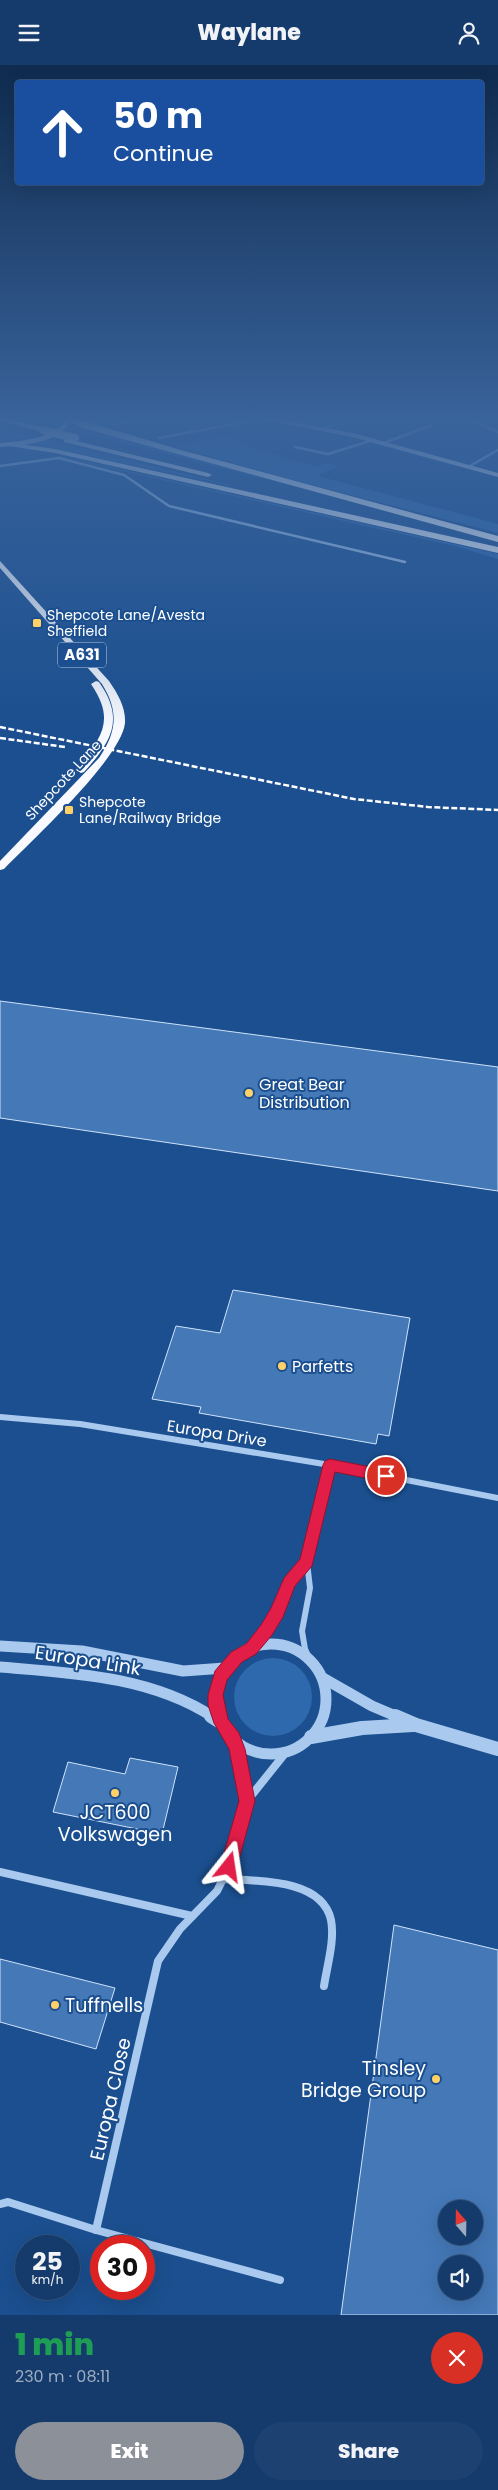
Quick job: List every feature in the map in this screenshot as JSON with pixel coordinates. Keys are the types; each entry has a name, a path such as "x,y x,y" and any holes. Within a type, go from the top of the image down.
{"highway":[{"path":"371,521 498,549"},
{"path":"390,521 498,549"},
{"path":"418,521 498,540"},
{"path":"429,521 498,540"},
{"name":"Shepcote Lane","path":"0,563 106,683 116,697 121,710 116,743 103,760 0,867"},
{"name":"Shepcote Lane","path":"0,574 101,691 106,699 110,719 103,743 92,759 0,853"}],"street":[{"path":"232,521 405,562"},
{"name":"Europa Drive","path":"0,1417 80,1424 330,1465 498,1498"},
{"path":"310,1660 302,1654 282,1647 266,1646 251,1649 237,1657 225,1668 220,1677 215,1695 221,1723 234,1739 259,1751 287,1751 311,1737 318,1729 327,1709 326,1688 323,1678 310,1660 305,1649 302,1631 310,1588 306,1562 330,1465"},
{"path":"251,1649 277,1612 289,1582 306,1562"},
{"name":"Europa Link","path":"0,1645 82,1651 183,1671 225,1668"},
{"name":"Europa Link","path":"0,1667 115,1680 191,1703 207,1711 221,1723"},
{"path":"323,1678 372,1706 416,1725 498,1749"},
{"path":"311,1737 360,1727 416,1725"},
{"name":"Europa Close","path":"234,1739 247,1801"},
{"name":"Europa Close","path":"96,2230 158,1961 175,1935 206,1903 224,1879 247,1801 287,1751"},
{"path":"0,1872 192,1916"},
{"path":"224,1879 300,1887 321,1898 331,1920 324,1985"},
{"path":"0,2204 8,2202 96,2230 280,2280"}],"shaded area":[{"path":"344,521 498,554 498,559 455,546"},
{"path":"452,521 487,521 498,524 498,533"},
{"path":"273,1658 288,1661 301,1669 309,1682 312,1697 309,1712 301,1725 288,1733 273,1736 258,1733 245,1725 237,1712 234,1697 237,1682 245,1669 258,1661"}],"building":[{"name":"Great Bear Distribution","path":"0,1001 498,1067 498,1191 0,1118"},
{"name":"Parfetts","path":"233,1290 410,1318 389,1436 378,1434 376,1444 199,1413 201,1407 152,1399 176,1326 220,1333"},
{"name":"JCT600 Volkswagen","path":"130,1758 178,1767 162,1834 53,1812 68,1762 125,1774"},
{"name":"Tinsley Bridge Group","path":"394,1925 498,1950 498,2315 341,2315"},
{"name":"Tuffnells","path":"0,1959 115,1988 96,2049 0,2022"}],"railway":[{"path":"0,727 354,799 428,807 498,810"},
{"path":"0,738 65,747"}],"place":[{"name":"Shepcote Lane/Avesta Sheffield","path":"37,623"},
{"name":"Shepcote Lane/Railway Bridge","path":"69,810"},
{"name":"Great Bear Distribution","path":"249,1093"},
{"name":"Parfetts","path":"282,1366"},
{"name":"JCT600 Volkswagen","path":"115,1793"},
{"name":"Tuffnells","path":"55,2005"},
{"name":"Tinsley Bridge Group","path":"436,2079"}],"route":[{"path":"229,1867 247,1801 242,1769 234,1739 221,1723 216,1705 215,1695 220,1677 225,1668 237,1657 251,1649 266,1630 277,1612 289,1582 306,1562 330,1465 386,1476"}]}
